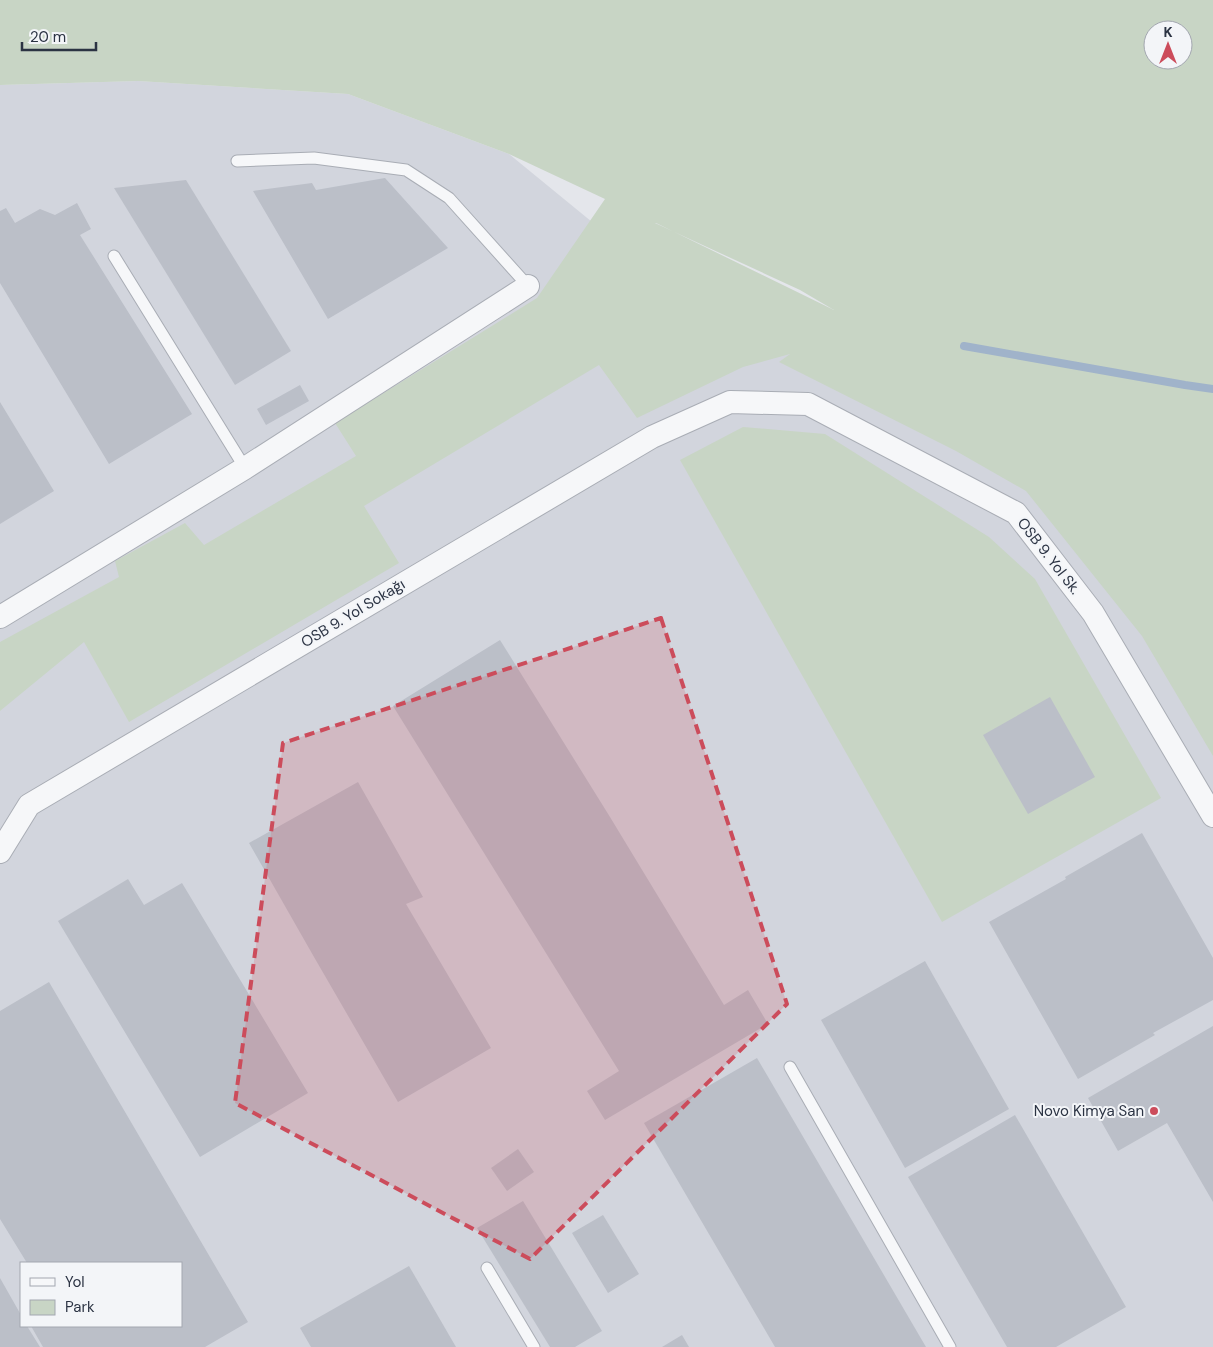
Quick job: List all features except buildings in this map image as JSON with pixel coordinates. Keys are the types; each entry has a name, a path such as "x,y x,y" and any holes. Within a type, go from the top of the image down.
{"street":[{"path":"0,617 245,468 528,286"},
{"name":"OSB 9. Yol Sk.","path":"730,402 808,404 1016,513 1093,613 1213,816"},
{"name":"OSB 9. Yol Sokağı","path":"0,852 29,804 652,437 730,402"}],"lane":[{"path":"236,161 314,158 406,170 449,198 528,286"},
{"path":"114,256 245,468"},
{"path":"790,1067 950,1347"},
{"path":"487,1268 534,1347"}],"highlighted area":[{"path":"661,618 787,1004 530,1259 235,1103 283,743"}],"shaded area":[{"path":"138,81 348,94 509,154 691,303 1213,522 1213,1347 0,1347 0,85"}],"green space":[{"path":"0,0 1213,0 1213,756 1142,636 1026,491 956,451 779,362 790,354 743,367 637,418 599,365 364,506 399,563 129,722 84,642 0,711 0,642 119,577 115,561 185,523 204,545 356,456 335,423 537,298 605,199 509,154 348,94 138,81 0,85","holes":["673,231 800,290 834,310"]},
{"path":"743,427 825,434 989,537 1035,579 1161,798 942,922 680,460"}],"waterway":[{"path":"964,346 1213,389"}],"place":[{"name":"Novo Kimya San","path":"1154,1111"}]}
